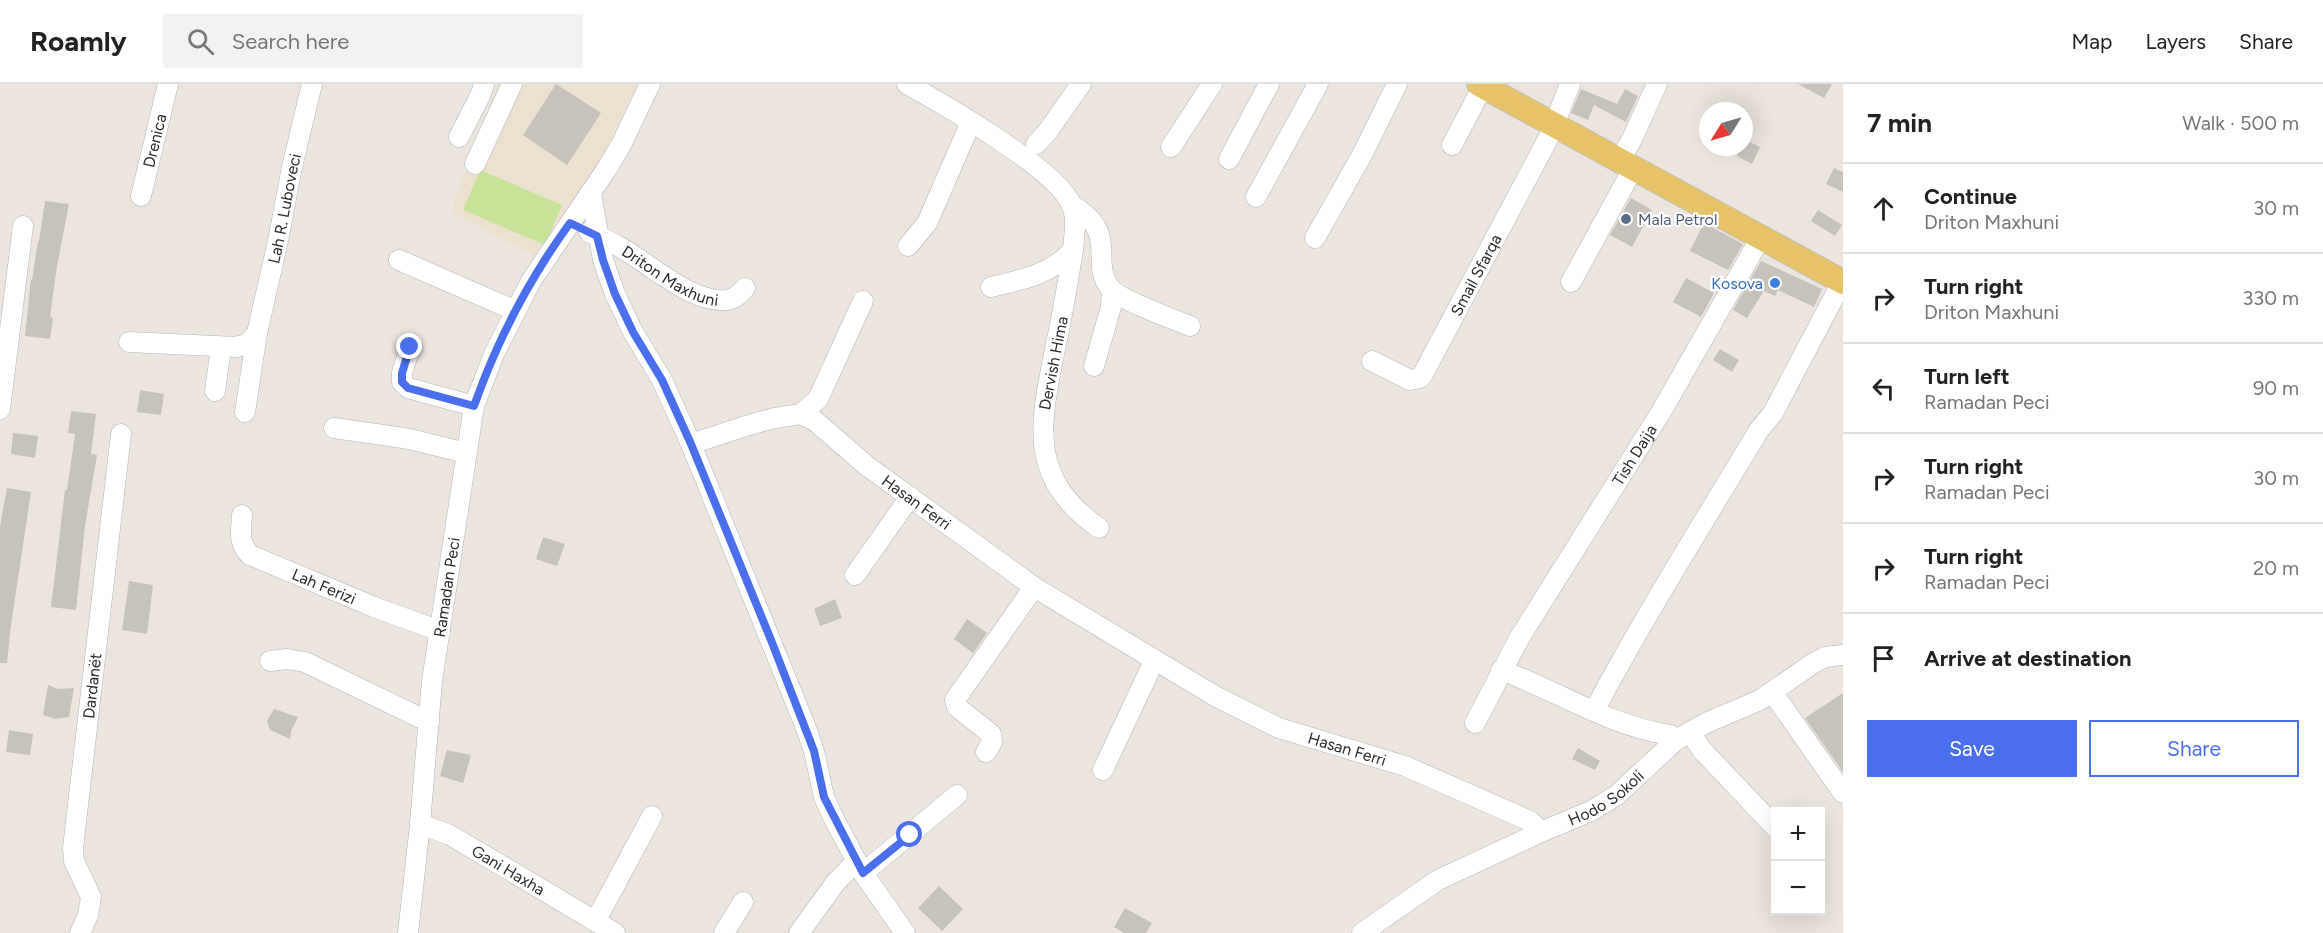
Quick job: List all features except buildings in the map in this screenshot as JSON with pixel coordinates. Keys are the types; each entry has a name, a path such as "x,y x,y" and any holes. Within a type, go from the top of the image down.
{"main road":[{"path":"1481,85 1842,282"}],"street":[{"name":"Drenica","path":"141,196 168,84"},
{"name":"Lah R. Luboveci","path":"245,412 256,333 312,84"},
{"path":"459,137 484,84"},
{"path":"475,164 512,84"},
{"name":"Ramadan Peci","path":"408,933 440,631 474,406 494,354 536,272 591,194 621,145 650,84"},
{"path":"907,84 971,122 1048,176 1062,190 1072,205 1092,220 1102,243 1104,277 1112,291 1111,307 1094,366"},
{"path":"1036,144 1048,131 1081,84"},
{"path":"1058,135 1091,84"},
{"path":"1171,147 1212,84"},
{"path":"1229,159 1269,84"},
{"path":"1256,197 1318,84"},
{"path":"1315,238 1362,155 1397,84"},
{"path":"1555,124 1570,84"},
{"path":"1571,282 1627,164 1632,139 1657,84"},
{"path":"1452,145 1481,85"},
{"path":"908,246 927,223 971,122"},
{"name":"Smail Sfarqa","path":"1372,361 1410,380 1420,378 1555,124"},
{"name":"Driton Maxhuni","path":"591,194 597,236 615,294 633,332 662,380 691,444 806,728 814,751 824,797 860,867 904,933"},
{"name":"Dervish Hima","path":"1072,205 1075,227 1046,387 1042,421 1044,450 1059,490 1076,510 1099,528"},
{"name":"Driton Maxhuni","path":"570,223 619,246 680,286 707,297 726,300 738,296 745,288"},
{"path":"0,409 23,226"},
{"name":"Tish Daija","path":"1474,723 1501,670 1660,412 1761,237"},
{"path":"991,288 1044,271 1063,261 1072,250"},
{"path":"399,260 516,311"},
{"path":"1593,711 1672,572 1760,430 1773,413 1842,282"},
{"path":"1112,291 1190,326"},
{"path":"691,444 766,420 801,414 818,399 863,301"},
{"path":"129,342 236,347 247,344 256,333"},
{"path":"410,347 402,373 402,382 408,388 474,406"},
{"path":"215,392 221,348"},
{"name":"Hasan Ferri","path":"801,414 815,421 867,466 1034,587 1215,696 1279,729 1405,766 1521,816 1534,824 1541,832"},
{"path":"333,428 410,439 466,453"},
{"name":"Dardanët","path":"80,933 88,915 91,897 74,861 73,848 121,434"},
{"path":"855,575 910,497"},
{"name":"Lah Ferizi","path":"242,515 240,538 243,548 250,555 374,607 440,631"},
{"path":"986,752 992,742 991,734 957,707 955,700 1034,587"},
{"name":"Hodo Sokoli","path":"1362,933 1438,880 1592,811 1617,795 1683,736 1773,693 1812,663 1825,657 1843,655"},
{"path":"270,661 287,659 305,662 429,722"},
{"path":"1102,770 1154,661"},
{"path":"1501,670 1543,686 1624,724 1683,736 1702,750 1771,823"},
{"path":"1773,693 1843,793"},
{"path":"799,933 836,882 860,867 957,795"},
{"path":"596,920 652,816"},
{"name":"Gani Haxha","path":"420,824 431,826 450,835 615,933"},
{"path":"723,933 743,902"}],"shaded area":[{"path":"498,84 637,84 598,166 541,259 451,212"}],"green space":[{"path":"480,170 562,205 545,245 463,210"}],"place":[{"name":"Mala Petrol","path":"1626,219"},
{"name":"Kosova","path":"1775,283"}],"route":[{"path":"410,347 402,373 402,382 408,388 474,406 494,354 548,253 570,223 597,236 615,294 633,332 662,380 691,444 771,640 814,751 824,797 863,873 910,835"}]}
